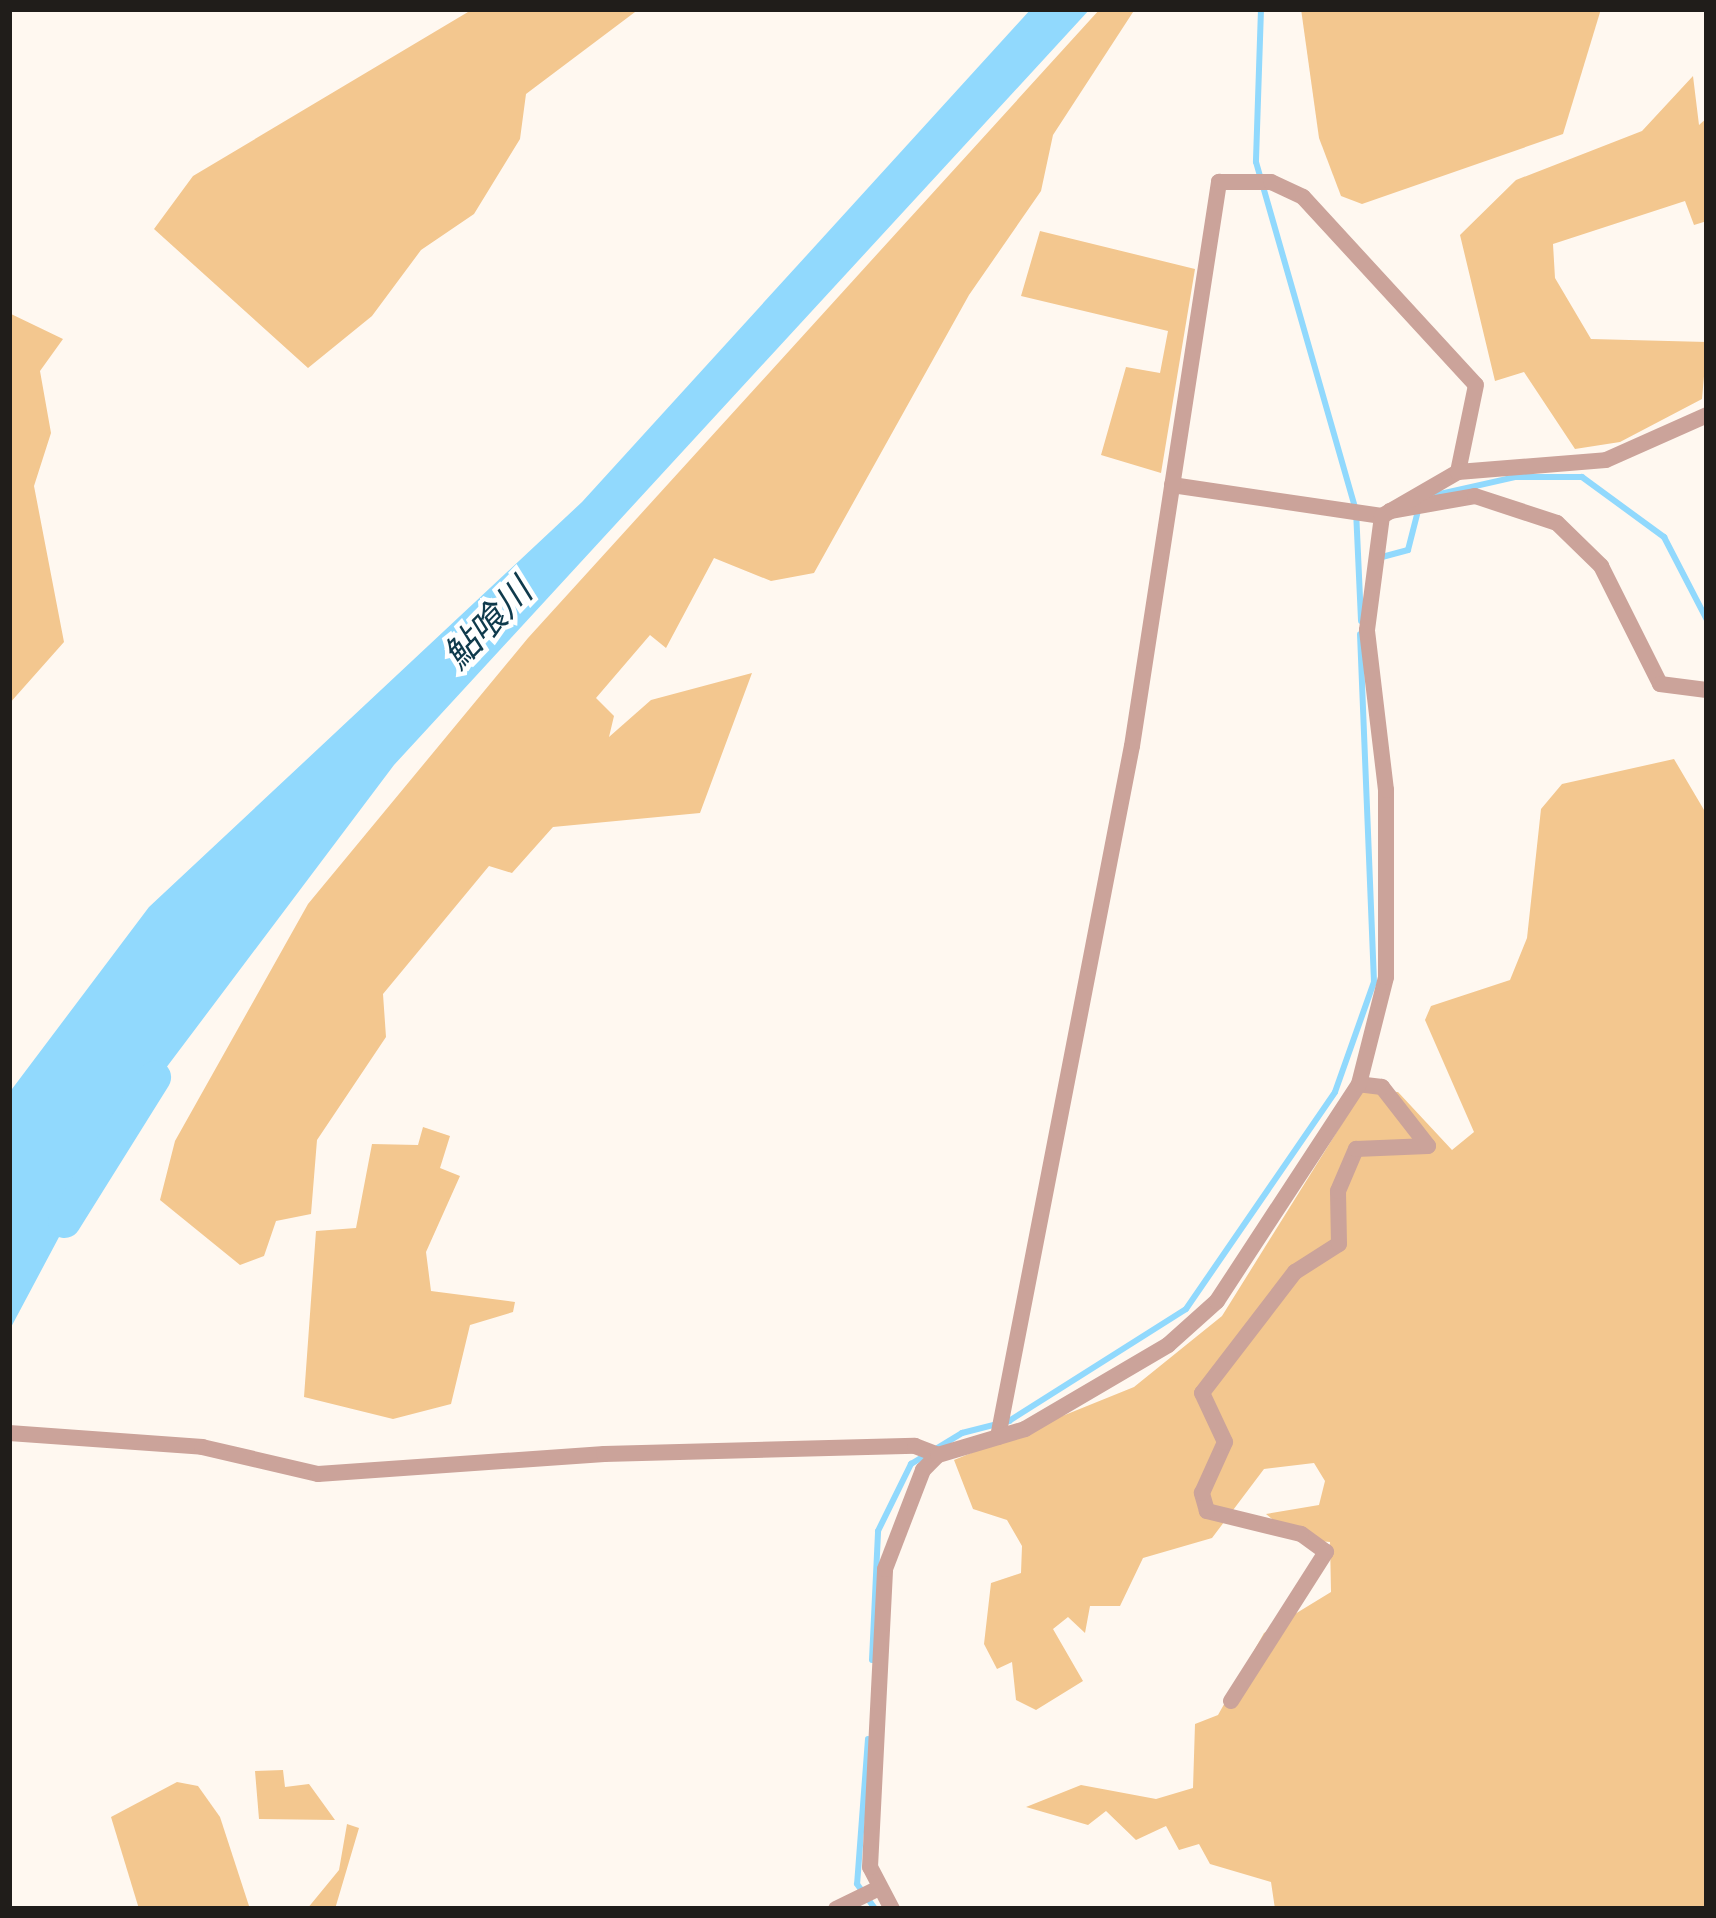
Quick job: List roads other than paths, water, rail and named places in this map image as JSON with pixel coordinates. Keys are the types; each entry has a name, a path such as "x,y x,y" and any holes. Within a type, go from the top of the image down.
{"street":[{"path":"997,1428 1132,746 1219,182 1271,182 1303,196 1476,386 1457,472"},
{"path":"1371,516 1457,472 1606,460 1707,415"},
{"path":"1172,485 1371,516 1475,496 1570,530 1614,588 1644,666 1670,689 1707,690"},
{"path":"9,1433 202,1447 318,1474 932,1452 1129,1371 1217,1301 1359,1084 1386,977 1371,516"},
{"path":"1231,1701 1326,1552 1301,1534 1207,1511 1202,1493 1225,1442 1202,1393 1295,1272 1340,1244 1338,1191 1356,1149 1428,1146 1382,1088 1359,1084"},
{"path":"892,1909 875,1890 870,1867 885,1569 905,1502 932,1452"},
{"path":"836,1909 875,1890"}],"water":[{"path":"1031,9 1090,9 394,765 108,1145 9,1331 9,1093 149,907 582,502"}],"waterway":[{"path":"1261,9 1256,162 1356,510 1361,621"},
{"path":"1431,496 1515,477 1582,477 1664,537 1707,620"},
{"path":"1382,557 1408,550 1419,507"},
{"path":"872,1660 878,1531 911,1464 962,1433 1009,1421 1186,1309 1335,1092 1374,982 1360,634"},
{"name":"鮎喰川","path":"64,1221 154,1077"},
{"path":"868,1739 857,1884 875,1909"}]}
